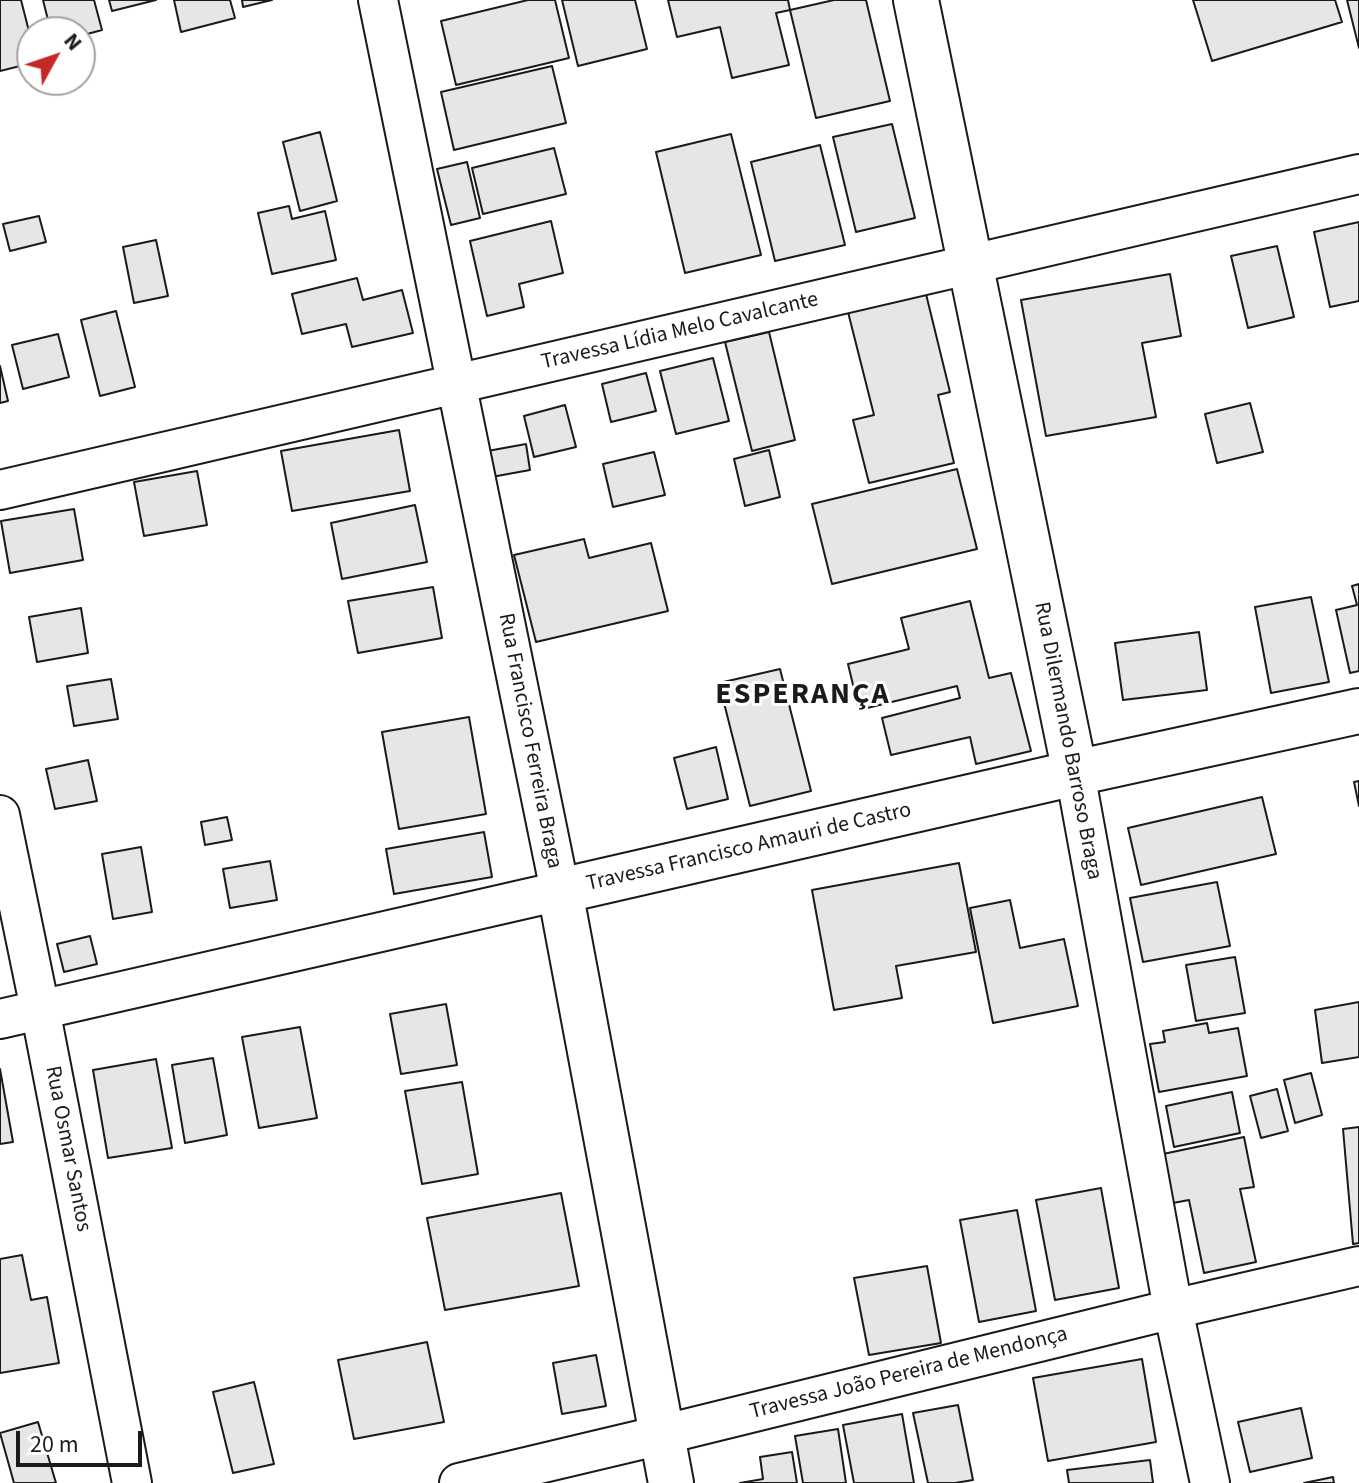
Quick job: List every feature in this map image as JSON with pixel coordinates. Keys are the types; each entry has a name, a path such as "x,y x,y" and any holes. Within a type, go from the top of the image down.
{"street":[{"name":"Rua Francisco Ferreira Braga","path":"378,0 560,891 671,1483"},
{"name":"Rua Dilermando Barroso Braga","path":"916,0 1075,773 1173,1309 1210,1483"},
{"name":"Travessa Lídia Melo Cavalcante","path":"0,490 1359,174"},
{"name":"Travessa Francisco Amauri de Castro","path":"0,1019 1359,711"},
{"name":"Rua Osmar Santos","path":"0,815 132,1483"},
{"name":"Travessa João Pereira de Mendonça","path":"459,1483 1359,1266"}],"building":[{"path":"0,0 21,0 25,16 16,16 16,67 0,71"},
{"path":"43,0 94,0 102,30 96,32 96,16 47,16"},
{"path":"109,0 156,0 112,11"},
{"path":"174,0 230,0 235,18 181,32"},
{"path":"242,0 272,0 243,7"},
{"path":"528,0 555,0 569,58 456,85 441,21"},
{"path":"562,0 635,0 647,49 578,66"},
{"path":"668,0 788,0 790,10 776,13 789,65 732,78 720,27 677,37"},
{"path":"834,0 866,0 890,101 816,118 790,10"},
{"path":"1193,0 1335,0 1342,22 1212,61"},
{"path":"1347,0 1359,0 1359,48"},
{"path":"552,66 566,123 454,150 441,92"},
{"path":"892,124 915,218 856,232 833,137"},
{"path":"320,132 337,201 300,211 283,142"},
{"path":"731,134 761,255 685,273 656,152"},
{"path":"820,145 845,245 775,261 751,162"},
{"path":"554,148 566,194 483,214 472,168"},
{"path":"467,162 480,218 451,225 437,169"},
{"path":"289,206 292,219 325,211 336,260 272,274 258,213"},
{"path":"39,216 46,242 10,251 3,224"},
{"path":"551,221 563,273 519,284 524,307 487,316 470,241"},
{"path":"1359,222 1359,301 1330,307 1314,232"},
{"path":"156,240 168,296 134,303 123,247"},
{"path":"1277,246 1294,317 1248,328 1231,256"},
{"path":"1170,274 1181,336 1142,343 1156,417 1046,436 1021,300"},
{"path":"357,278 363,300 402,290 413,333 352,347 346,324 302,334 292,294"},
{"path":"926,294 950,392 938,395 954,463 869,483 853,420 874,415 848,312"},
{"path":"116,311 135,387 100,396 81,320"},
{"path":"769,332 795,440 752,451 725,342"},
{"path":"58,334 69,377 23,389 12,345"},
{"path":"713,358 729,421 676,434 660,371"},
{"path":"0,366 8,401 0,403"},
{"path":"646,373 656,411 611,422 602,384"},
{"path":"1250,403 1263,452 1217,463 1205,414"},
{"path":"565,405 576,447 534,457 524,416"},
{"path":"399,430 410,491 292,511 281,451"},
{"path":"526,444 530,470 486,478 482,452"},
{"path":"769,450 780,497 745,506 734,459"},
{"path":"654,452 665,495 613,507 603,464"},
{"path":"957,469 977,549 832,584 812,504"},
{"path":"197,471 207,525 144,536 134,482"},
{"path":"415,505 427,562 342,579 331,523"},
{"path":"74,509 83,560 10,573 1,521"},
{"path":"584,539 589,558 651,543 668,611 536,642 514,555"},
{"path":"1359,584 1359,671 1350,673 1336,610 1357,605 1352,586"},
{"path":"433,587 442,638 358,653 348,601"},
{"path":"1311,597 1329,682 1271,693 1255,607"},
{"path":"970,601 989,678 1011,673 1031,751 976,764 970,737 891,755 882,718 960,698 957,686 859,710 848,664 909,649 901,618"},
{"path":"81,608 88,653 37,662 29,617"},
{"path":"1199,632 1207,690 1123,700 1115,643"},
{"path":"780,669 811,791 750,806 719,683"},
{"path":"111,679 118,719 74,726 67,686"},
{"path":"469,717 486,814 399,829 382,732"},
{"path":"716,747 728,799 687,809 674,758"},
{"path":"88,760 97,801 55,809 46,769"},
{"path":"1359,781 1359,806 1354,782"},
{"path":"1262,797 1276,854 1141,885 1128,828"},
{"path":"227,817 232,840 205,845 201,822"},
{"path":"484,832 492,877 394,894 386,849"},
{"path":"141,847 152,912 113,919 102,854"},
{"path":"270,861 277,900 230,908 223,869"},
{"path":"959,863 976,952 896,966 902,998 834,1010 812,890"},
{"path":"1217,882 1230,946 1143,962 1130,898"},
{"path":"1010,900 1020,948 1064,939 1078,1006 993,1023 970,908"},
{"path":"90,936 97,964 64,972 57,944"},
{"path":"1235,957 1245,1013 1196,1021 1186,965"},
{"path":"1359,1002 1359,1057 1322,1063 1315,1010"},
{"path":"446,1004 457,1065 401,1074 390,1014"},
{"path":"1207,1023 1209,1033 1238,1028 1247,1076 1159,1092 1150,1044 1165,1042 1163,1031"},
{"path":"300,1027 317,1118 259,1128 242,1037"},
{"path":"213,1058 227,1135 185,1143 172,1065"},
{"path":"156,1059 172,1148 108,1158 93,1070"},
{"path":"0,1069 13,1142 0,1144"},
{"path":"1311,1073 1322,1115 1295,1123 1284,1080"},
{"path":"462,1082 478,1174 422,1184 405,1091"},
{"path":"1277,1089 1288,1131 1261,1138 1250,1096"},
{"path":"1232,1092 1240,1133 1174,1147 1166,1106"},
{"path":"1359,1127 1359,1243 1353,1244 1343,1129"},
{"path":"1244,1137 1254,1187 1240,1189 1256,1262 1204,1273 1189,1200 1173,1203 1163,1154"},
{"path":"1101,1188 1119,1288 1055,1300 1036,1200"},
{"path":"561,1193 579,1286 445,1310 427,1218"},
{"path":"1017,1210 1036,1311 979,1322 960,1220"},
{"path":"22,1255 31,1300 47,1297 59,1363 0,1373 0,1259"},
{"path":"927,1266 941,1343 869,1355 854,1278"},
{"path":"427,1342 444,1422 354,1439 338,1360"},
{"path":"596,1355 606,1406 562,1414 553,1363"},
{"path":"1142,1359 1156,1442 1048,1461 1033,1378"},
{"path":"254,1382 274,1464 233,1473 213,1392"},
{"path":"958,1405 973,1480 928,1483 913,1413"},
{"path":"1301,1408 1312,1458 1250,1472 1238,1422"},
{"path":"902,1414 914,1483 854,1483 843,1425"},
{"path":"38,1422 56,1483 14,1483 0,1433"},
{"path":"838,1429 846,1483 803,1483 795,1436"},
{"path":"792,1452 797,1483 740,1483 763,1479 760,1457"},
{"path":"1150,1460 1153,1483 1069,1483 1067,1470"},
{"path":"1333,1477 1334,1483 1304,1483"}],"district":[{"name":"ESPERANÇA","path":"803,696"}]}
